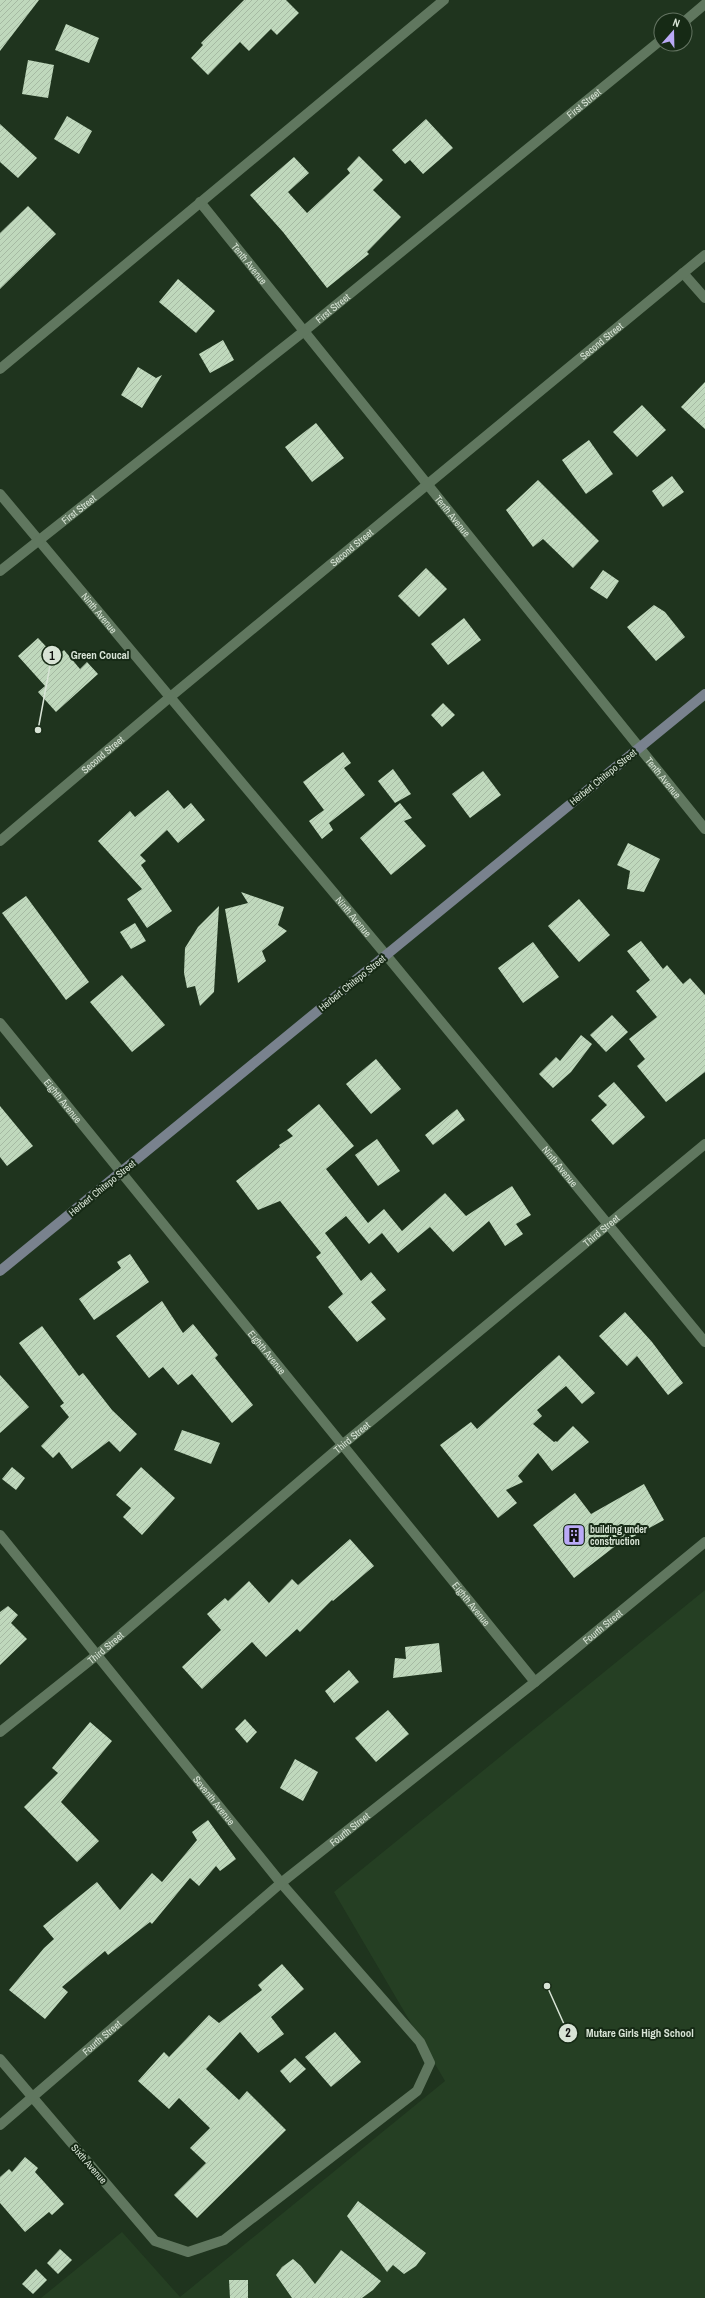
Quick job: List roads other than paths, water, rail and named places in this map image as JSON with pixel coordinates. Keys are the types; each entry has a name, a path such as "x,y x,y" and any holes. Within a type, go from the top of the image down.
{"main road":[{"name":"Herbert Chitepo Street","path":"0,1271 705,694"}],"street":[{"path":"0,369 444,0"},
{"path":"693,14 705,4"},
{"name":"First Street","path":"0,571 303,332 653,47"},
{"name":"Tenth Avenue","path":"200,202 303,332 428,484 705,829"},
{"name":"Second Street","path":"0,841 169,698 705,255"},
{"path":"683,273 705,298"},
{"name":"Ninth Avenue","path":"0,494 169,698 386,955 705,1342"},
{"name":"Eighth Avenue","path":"0,1023 536,1682"},
{"name":"Third Street","path":"0,1732 98,1654 342,1445 705,1144"},
{"name":"Seventh Avenue","path":"0,1535 98,1654 282,1883 420,2042 430,2063 417,2091 224,2240 188,2252"},
{"name":"Fourth Street","path":"0,2125 282,1883 536,1682 705,1542"},
{"name":"Sixth Avenue","path":"0,2060 155,2241 188,2252"}],"place":[{"name":"Green Coucal","path":"38,730"},
{"name":"building under construction","path":"574,1535"},
{"name":"Mutare Girls High School","path":"547,1986"}]}
